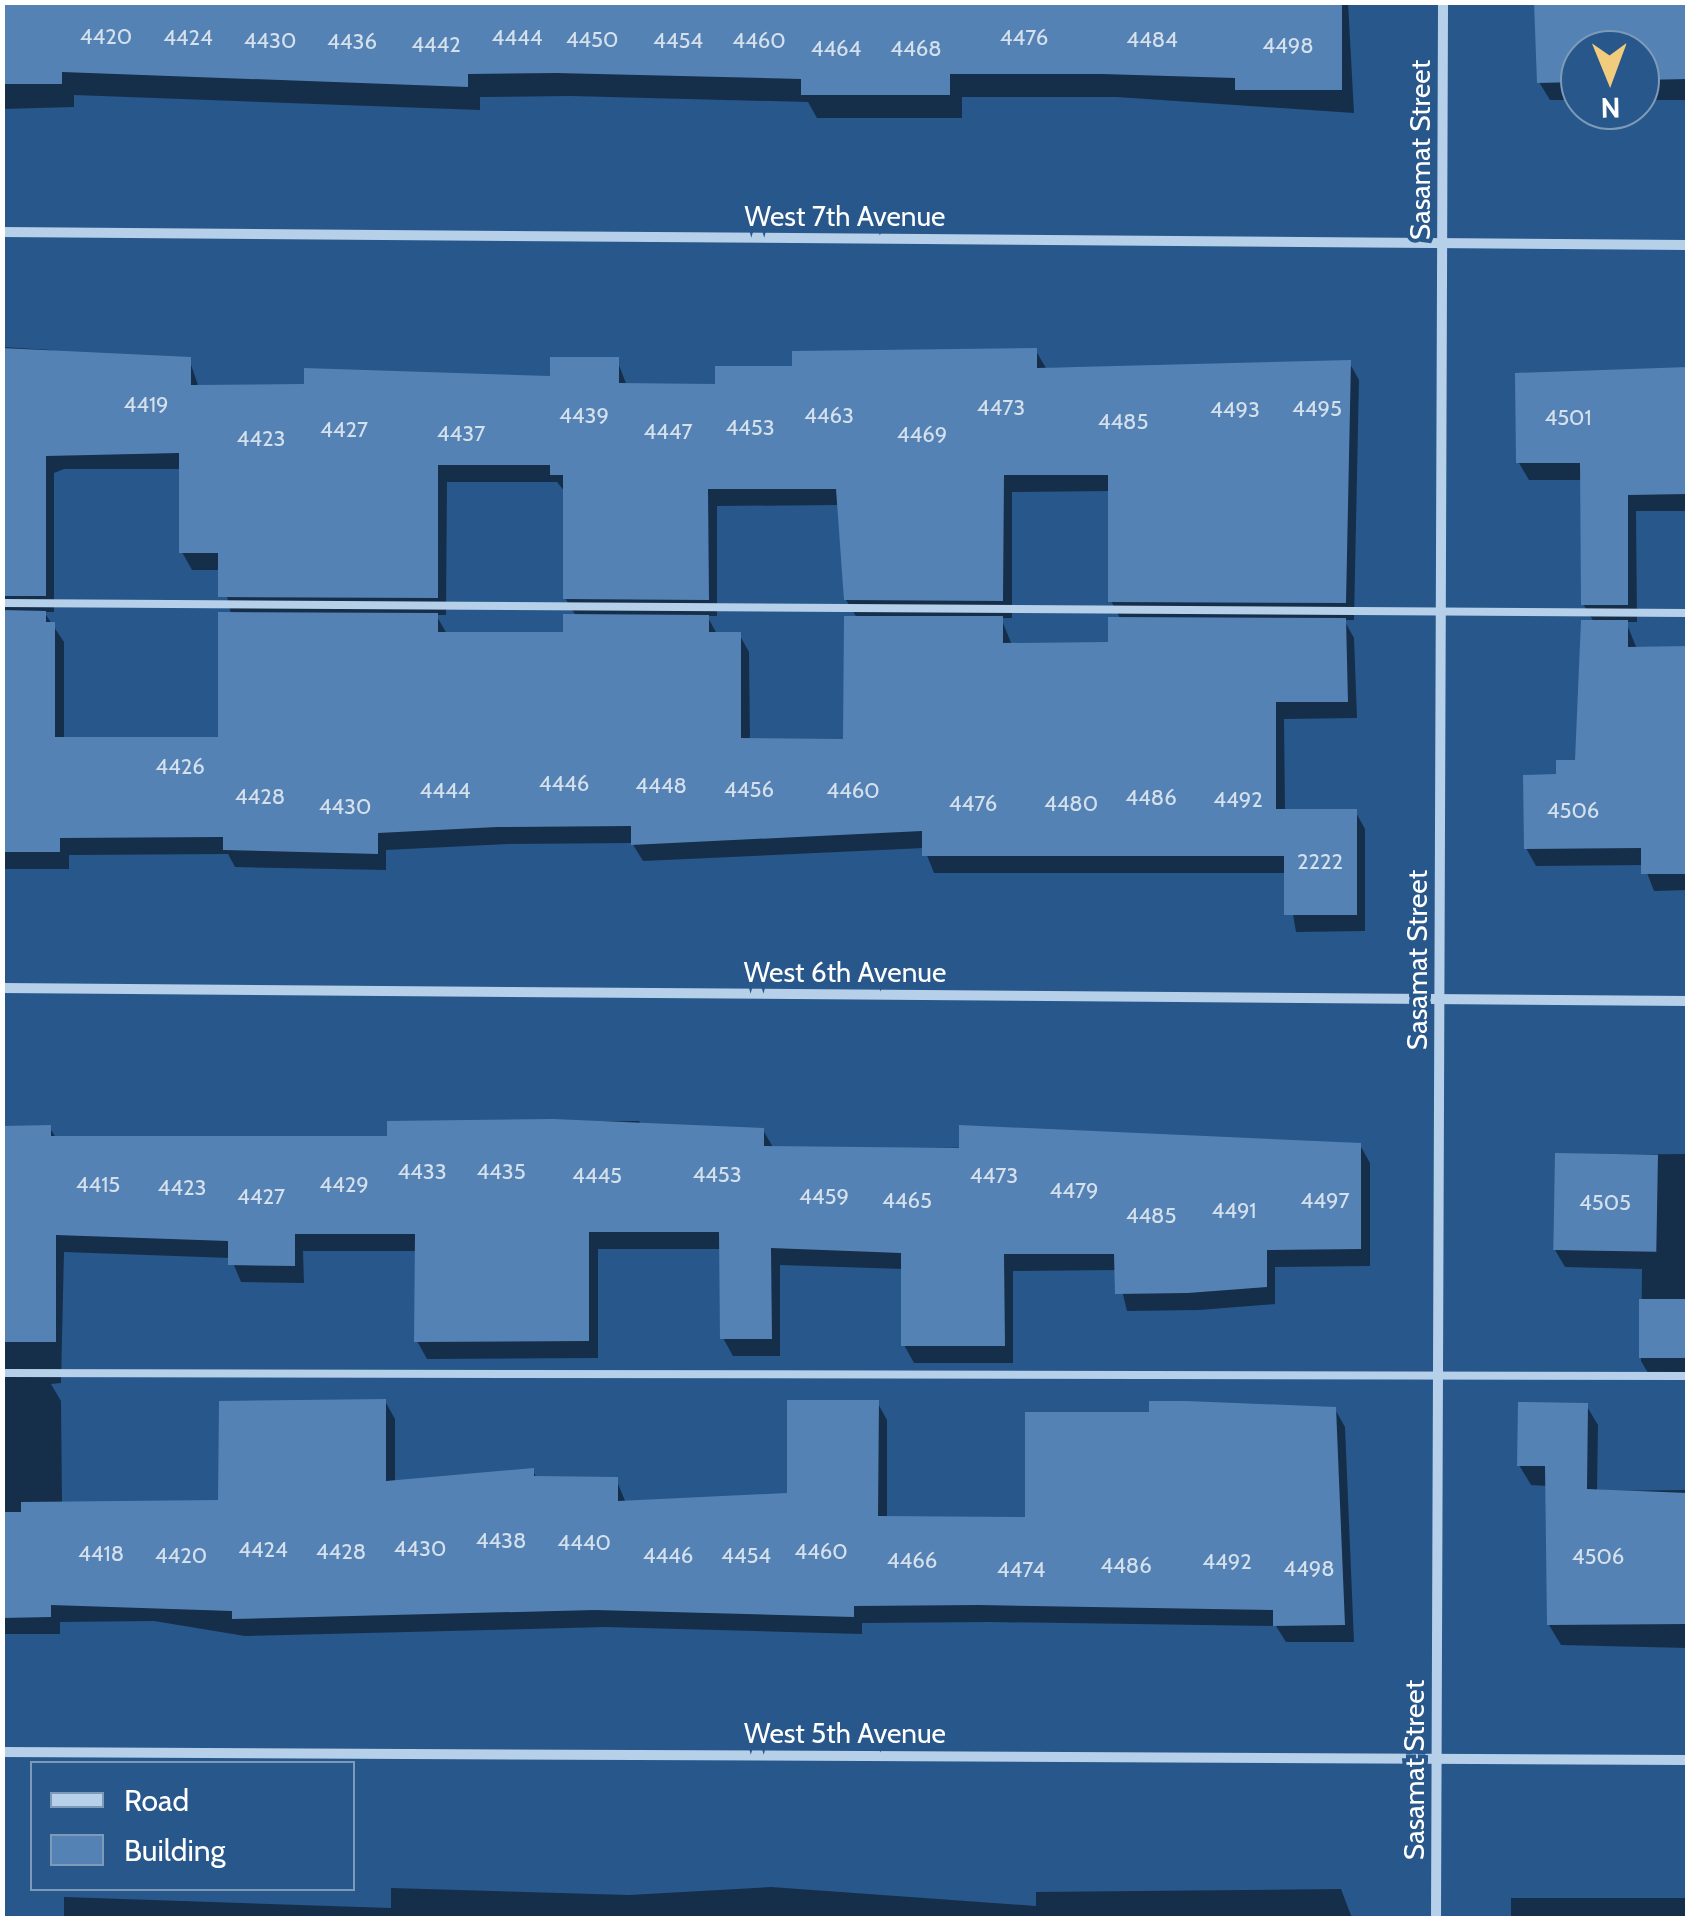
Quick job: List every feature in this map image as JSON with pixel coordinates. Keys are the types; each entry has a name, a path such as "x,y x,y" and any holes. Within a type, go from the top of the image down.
{"street":[{"name":"Sasamat Street","path":"1436,1918 1443,2"},
{"name":"West 7th Avenue","path":"2,232 1688,244"},
{"name":"West 6th Avenue","path":"2,988 1688,1001"},
{"name":"West 5th Avenue","path":"2,1752 1688,1760"}],"lane":[{"path":"2,603 1688,613"},
{"path":"2,1373 1688,1376"}],"building":[{"path":"2,2 1342,2 1342,90 1235,90 1235,78 1102,74 950,74 950,95 801,95 801,79 556,73 468,74 468,87 62,72 62,84 2,84"},
{"path":"1534,2 1688,2 1688,79 1660,80 1660,30 1560,30 1560,82 1537,83"},
{"path":"2,348 191,357 191,385 304,384 304,368 550,376 550,357 619,357 619,383 715,384 715,366 792,366 792,351 1037,348 1037,368 1351,360 1346,603 1108,602 1108,475 1004,475 1003,601 844,600 836,489 708,489 709,600 563,599 563,475 550,475 550,465 438,465 438,598 218,597 218,553 179,553 179,453 46,456 46,596 2,596"},
{"path":"1688,367 1688,494 1628,495 1628,605 1581,605 1580,463 1516,463 1515,373"},
{"path":"2,610 46,611 46,622 55,622 55,737 218,737 218,612 438,613 438,632 563,632 563,614 709,615 709,632 741,632 741,738 843,739 844,616 1003,616 1003,643 1108,642 1108,617 1346,618 1348,702 1276,702 1276,809 1357,809 1357,915 1284,915 1284,856 922,856 922,831 631,845 631,826 497,827 378,833 378,854 223,850 223,837 60,838 60,852 2,852"},
{"path":"1581,620 1628,620 1628,647 1688,646 1688,874 1641,874 1641,848 1524,849 1523,775 1556,774 1556,760 1575,760"},
{"path":"553,1119 764,1128 764,1146 959,1148 959,1125 1361,1143 1361,1249 1267,1250 1267,1287 1188,1293 1115,1294 1114,1254 1004,1254 1005,1346 901,1346 901,1253 771,1248 772,1339 720,1339 719,1232 589,1232 589,1341 414,1342 415,1234 295,1234 295,1266 228,1265 228,1241 56,1235 56,1342 2,1342 2,1126 51,1125 51,1136 387,1136 387,1121"},
{"path":"1555,1153 1658,1155 1656,1252 1553,1250"},
{"path":"1639,1299 1688,1299 1688,1358 1639,1358"},
{"path":"386,1399 386,1481 534,1468 534,1476 618,1477 618,1501 787,1493 787,1400 879,1400 878,1516 1025,1517 1025,1412 1149,1412 1149,1401 1336,1407 1345,1625 1273,1626 1273,1610 979,1605 854,1606 854,1617 595,1610 232,1619 232,1611 51,1605 51,1617 2,1618 2,1512 21,1512 21,1502 218,1500 219,1401"},
{"path":"1518,1402 1588,1403 1587,1489 1688,1493 1688,1624 1547,1625 1545,1466 1517,1466"}]}
